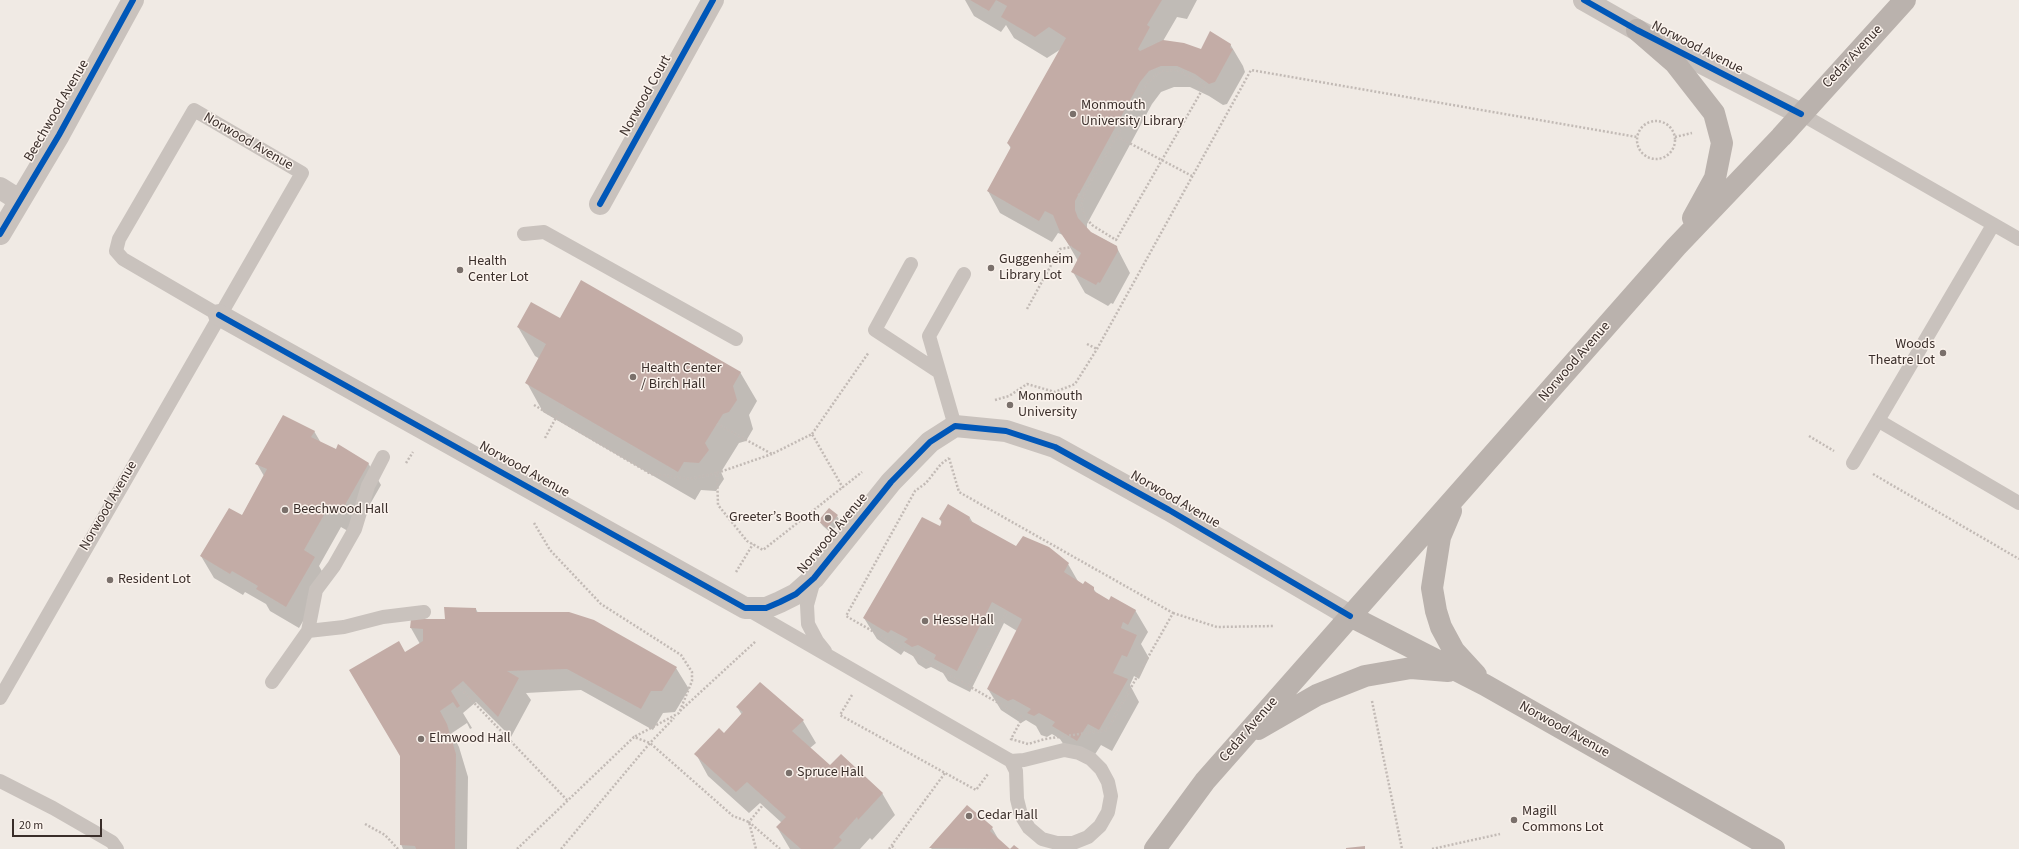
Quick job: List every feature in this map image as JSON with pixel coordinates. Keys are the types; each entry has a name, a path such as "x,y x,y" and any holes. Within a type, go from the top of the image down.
{"main road":[{"name":"Cedar Avenue","path":"1800,114 1906,0"},
{"path":"1637,30 1675,63 1714,113 1722,143 1715,178 1676,247"},
{"name":"Norwood Avenue","path":"1774,849 1485,685 1350,616 1676,247 1800,114"},
{"path":"1456,497 1440,537 1432,588 1436,611 1441,627 1454,651 1485,685"},
{"name":"Cedar Avenue","path":"1155,849 1205,780 1350,616"},
{"path":"1241,739 1317,695 1365,676 1411,668 1459,672"}],"street":[{"name":"Beechwood Avenue","path":"0,234 59,135 133,0"},
{"name":"Norwood Court","path":"600,204 713,0"},
{"name":"Norwood Avenue","path":"1584,0 1637,30 1800,114"},
{"path":"0,188 19,200"},
{"name":"Norwood Avenue","path":"219,315 745,608 766,608 796,594 814,578 891,482 930,442 955,426 1006,431 1055,447 1169,510 1350,616"}],"lane":[{"name":"Norwood Avenue","path":"0,698 302,173 194,110 119,238 116,251 123,259 219,315"},
{"path":"1800,114 2019,239"},
{"path":"1853,463 1993,225"},
{"path":"524,234 544,232 736,339"},
{"path":"911,264 875,330 939,372"},
{"path":"955,426 929,336 964,274"},
{"path":"1878,421 2019,503"},
{"path":"272,682 308,631 316,590 334,566 355,529 368,486 383,457"},
{"path":"814,578 808,600 808,624 817,641 838,662"},
{"path":"745,608 1011,760 1024,760 1064,750 1078,753 1091,759 1101,769 1108,782 1111,796 1108,812 1100,826 1088,836 1073,843 1057,843 1042,838 1029,828 1021,815 1017,799 1016,771 1011,760"},
{"path":"308,631 344,627 383,617 424,612"},
{"path":"0,781 53,808 112,842 117,849"}],"path":[{"path":"1178,70 1205,86 1162,160 1116,240 1092,225 1085,217 1081,204 1086,189 1148,82 1161,71 1178,70"},
{"path":"995,400 1009,396 1027,384 1056,392 1075,384 1096,349 1251,70 1637,137"},
{"path":"1653,121 1665,123 1673,131 1675,138 1672,150 1668,155 1656,159 1644,155 1640,150 1637,137 1643,127 1653,121"},
{"path":"1675,138 1693,133"},
{"path":"1116,136 1192,176"},
{"path":"1078,194 1083,197"},
{"path":"1027,309 1060,249 1072,247"},
{"path":"534,405 650,474 690,479 717,473 772,454 812,434 881,335"},
{"path":"1087,344 1096,349"},
{"path":"545,438 563,405"},
{"path":"717,424 772,454"},
{"path":"812,434 843,488"},
{"path":"1809,436 2019,559"},
{"path":"1172,613 1107,730 1045,739 1028,744 1011,739 1023,717 846,616 915,491 926,483 941,464 949,458 959,492 1172,613 1217,627 1274,626"},
{"path":"717,473 718,505 747,541 763,550 867,468"},
{"path":"517,849 634,737 679,713 692,681 692,672 681,655 601,604 550,550 534,522"},
{"path":"736,572 753,544"},
{"path":"969,686 1007,611"},
{"path":"561,849 650,742 756,641 763,645"},
{"path":"458,686 567,800"},
{"path":"845,690 852,694 840,715 976,790 988,774"},
{"path":"1372,699 1402,849"},
{"path":"634,737 650,742 733,816 749,822 780,849"},
{"path":"889,849 944,773"},
{"path":"749,822 767,800"},
{"path":"749,822 756,849"},
{"path":"365,824 385,835 398,849"},
{"path":"1432,849 1500,834"},
{"path":"892,846 895,849"}],"building":[{"path":"970,0 996,0 989,11"},
{"name":"Monmouth University Library","path":"996,0 1162,0 1147,25 1150,27 1138,49 1140,51 1163,40 1184,43 1201,49 1210,31 1231,44 1230,48 1233,49 1215,82 1209,84 1195,74 1177,66 1161,66 1149,71 1140,82 1075,201 1075,210 1078,218 1091,232 1117,246 1118,251 1100,283 1098,282 1096,285 1071,272 1081,253 1069,245 1060,232 1053,215 1045,211 1039,221 987,191 1011,147 1007,143 1066,38 1049,27 1035,37 1001,17 1007,6"},
{"name":"Health Center / Birch Hall","path":"581,280 741,372 733,386 737,400 729,412 723,414 705,443 709,450 699,463 684,462 678,472 525,383 546,344 517,327 531,302 560,318"},
{"name":"Beechwood Hall","path":"283,415 315,431 311,437 336,449 338,444 369,463 341,512 329,506 304,550 315,557 286,607 256,589 258,586 232,571 230,574 200,556 229,508 242,515 267,469 255,464"},
{"name":"Hesse Hall","path":"948,504 970,517 969,520 1016,546 1023,536 1049,547 1069,563 1064,572 1083,584 1085,581 1094,587 1094,591 1109,600 1111,596 1136,610 1128,625 1123,622 1121,628 1137,635 1127,657 1122,655 1113,673 1128,679 1099,730 1088,724 1077,741 1052,726 1055,722 1039,713 1034,716 1027,713 1031,709 1013,699 1008,701 987,689 1022,619 992,602 957,671 934,659 936,655 918,645 912,647 904,642 908,639 891,630 888,633 863,618 922,517 940,526 942,521 939,519"},
{"name":"Greeter’s Booth","path":"829,508 838,515 827,528 818,521"},
{"name":"Elmwood Hall","path":"444,607 476,608 476,612 569,612 594,620 677,667 662,691 651,691 641,709 567,669 507,671 519,678 498,717 463,681 451,691 460,706 457,708 453,702 440,711 447,724 456,754 455,849 416,849 415,846 400,845 400,756 349,670 399,641 405,652 423,641 423,629 410,628 411,619 445,619"},
{"name":"Spruce Hall","path":"760,682 804,720 792,731 830,765 841,754 883,793 858,820 857,817 839,837 842,840 833,849 801,849 776,827 786,817 747,782 736,792 694,754 719,728 724,733 743,712 736,707"},
{"name":"Cedar Hall","path":"967,805 993,827 990,831 1010,849 929,848"},
{"path":"1014,845 1019,849 1010,849"},
{"path":"1365,846 1365,849 1346,849 1346,848"}],"cycle path":[{"path":"0,234 59,135 133,0"},
{"path":"600,204 713,0"},
{"path":"1584,0 1637,30 1801,114"},
{"path":"219,315 745,608 766,608 796,594 814,578 891,482 930,442 955,426 1006,431 1055,447 1169,510 1350,616"}],"place":[{"name":"Monmouth University Library","path":"1073,114"},
{"name":"Guggenheim Library Lot","path":"991,268"},
{"name":"Health Center Lot","path":"460,270"},
{"name":"Woods Theatre Lot","path":"1943,353"},
{"name":"Health Center / Birch Hall","path":"633,377"},
{"name":"Monmouth University","path":"1010,405"},
{"name":"Beechwood Hall","path":"285,510"},
{"name":"Greeter’s Booth","path":"828,518"},
{"name":"Resident Lot","path":"110,580"},
{"name":"Hesse Hall","path":"925,621"},
{"name":"Elmwood Hall","path":"421,739"},
{"name":"Spruce Hall","path":"789,773"},
{"name":"Cedar Hall","path":"969,816"},
{"name":"Magill Commons Lot","path":"1514,820"}]}
